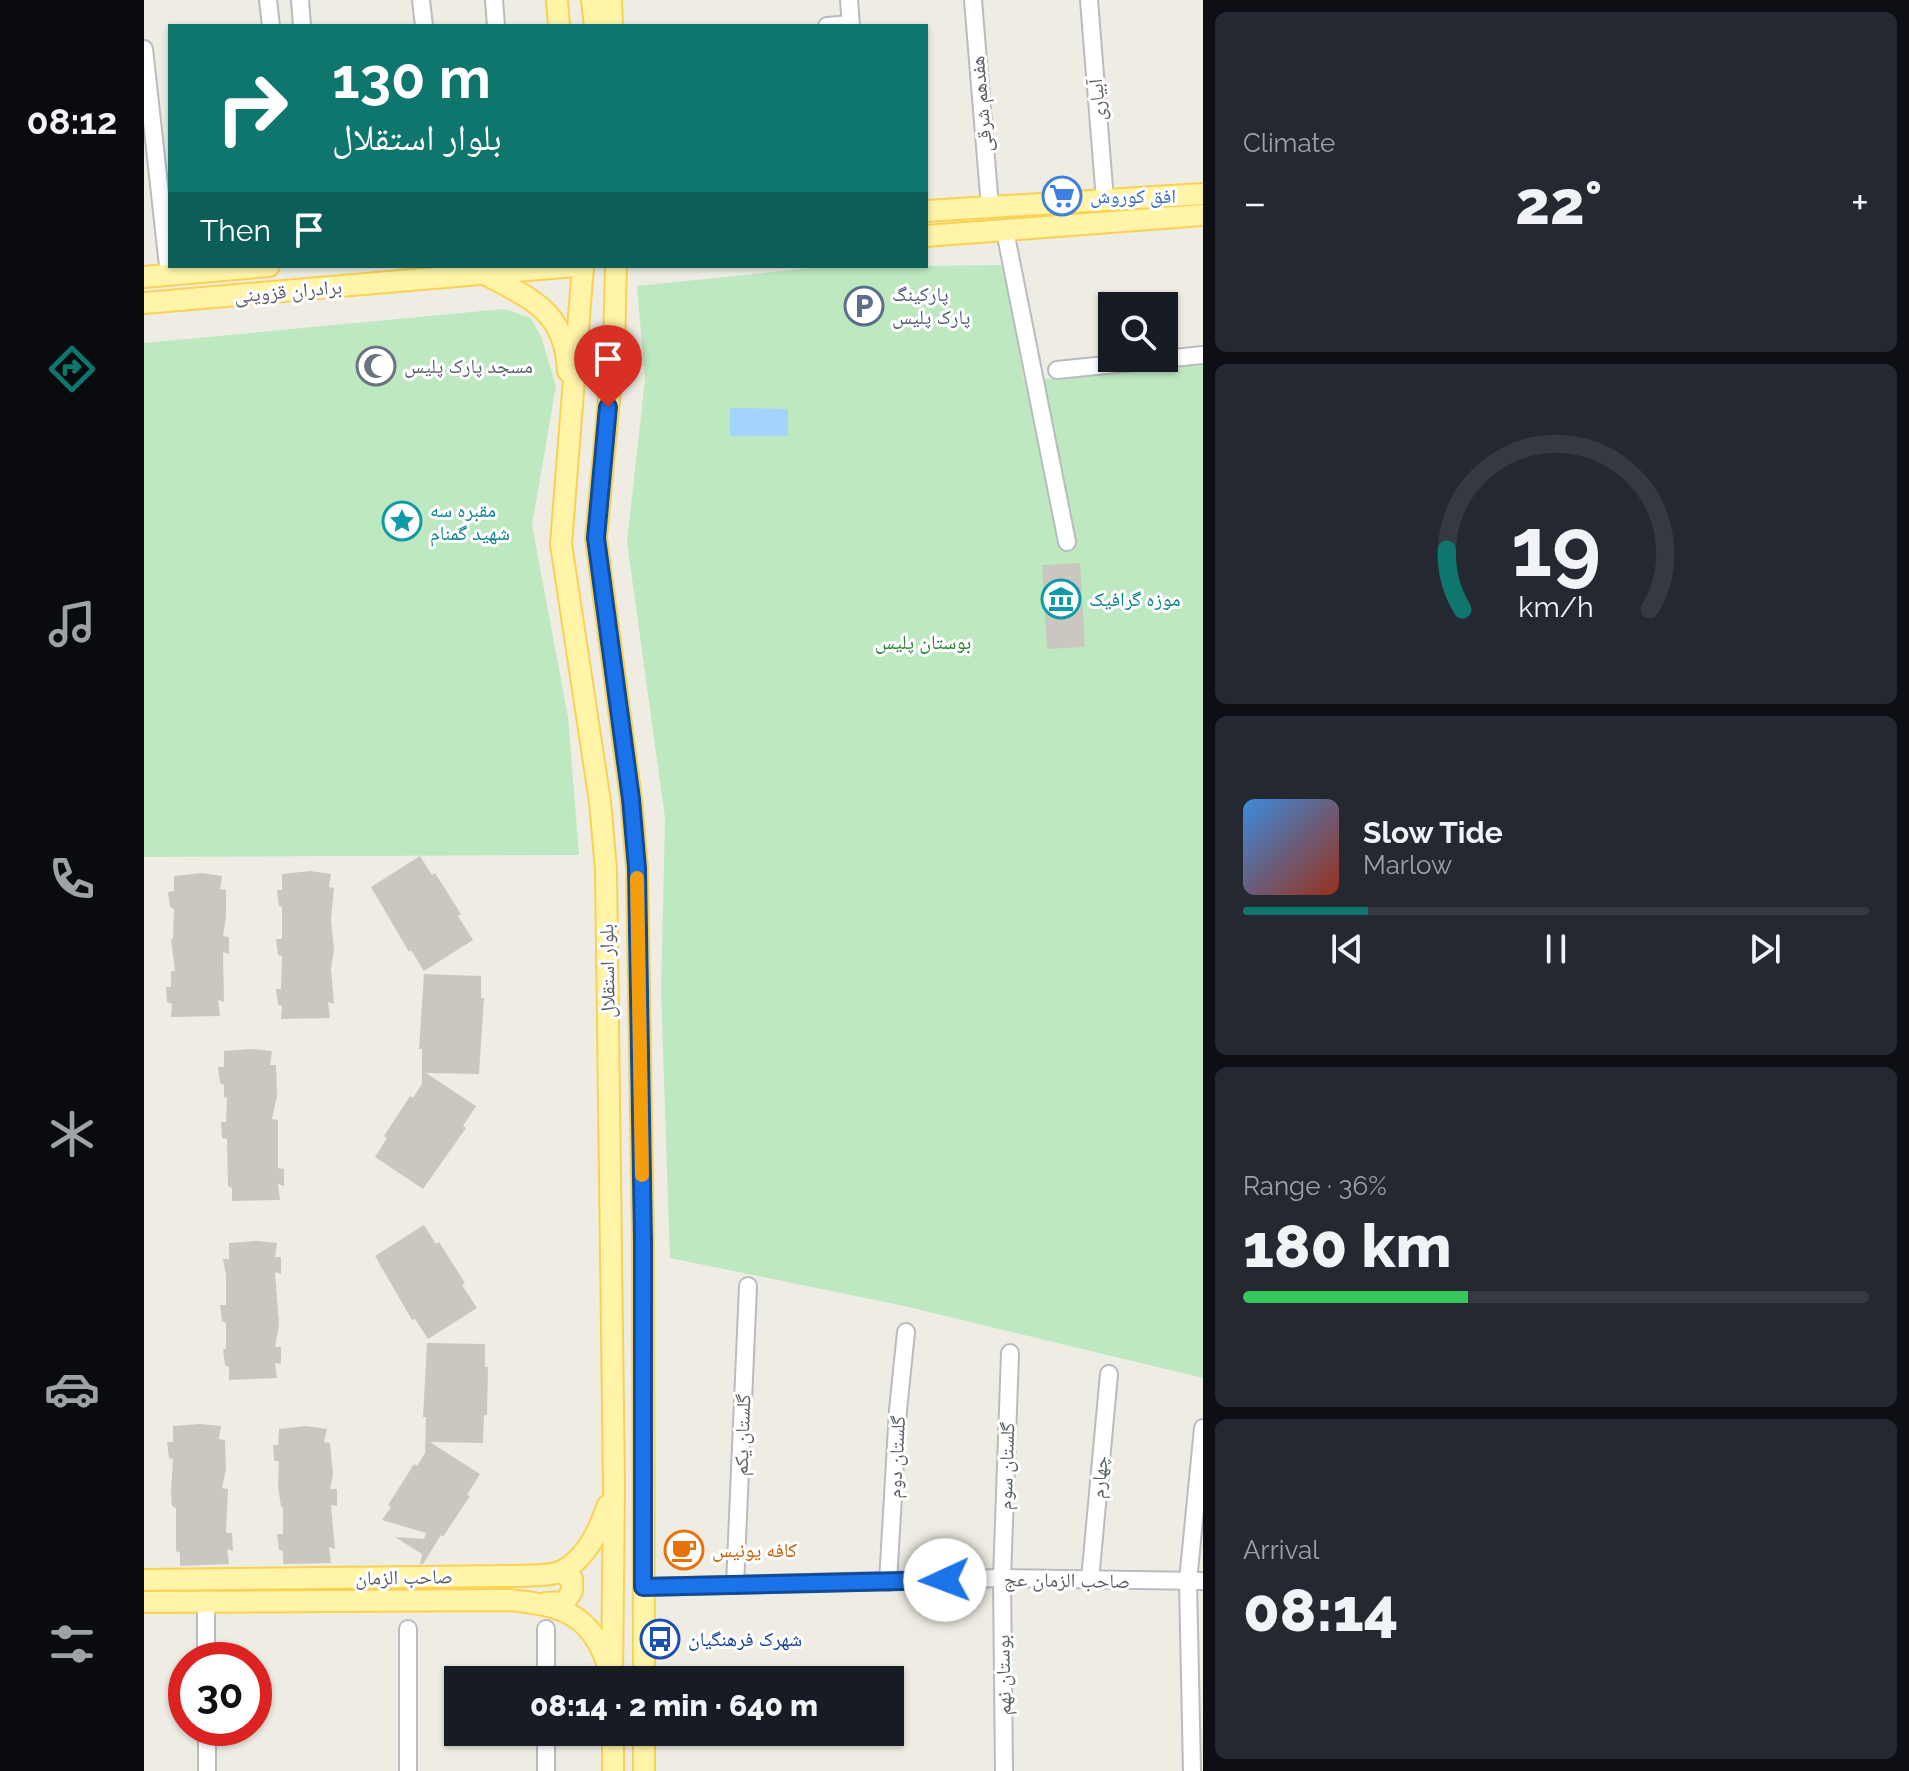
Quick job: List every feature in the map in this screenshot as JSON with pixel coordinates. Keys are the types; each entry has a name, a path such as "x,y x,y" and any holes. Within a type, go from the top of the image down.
{"main road":[{"path":"557,0 559,24"},
{"path":"571,0 573,24"},
{"path":"592,0 595,24"},
{"path":"611,0 612,24"},
{"path":"928,211 1203,194"},
{"path":"928,236 1203,215"},
{"path":"144,277 247,268"},
{"name":"برادران قزوینی","path":"144,303 549,268"},
{"name":"بلوار استقلال","path":"583,268 561,544 596,773 606,869 614,1486 612,1666"},
{"name":"بلوار استقلال","path":"616,268 614,346 596,538 631,799 637,868 643,1241 644,1666"},
{"path":"483,273 525,294 543,308 557,328 567,355 570,427"},
{"path":"546,1603 565,1602 572,1591 572,1579 560,1572 580,1558 599,1531 614,1486"},
{"name":"صاحب الزمان","path":"144,1580 512,1576 560,1572"},
{"name":"صاحب الزمان","path":"144,1602 509,1600 546,1603 578,1619 599,1640 607,1666"},
{"path":"613,1746 613,1771"},
{"path":"644,1746 644,1771"}],"street":[{"path":"268,0 271,24"},
{"path":"300,0 302,24"},
{"path":"421,0 424,24"},
{"path":"494,0 496,24"},
{"path":"849,0 851,24"},
{"name":"هفدهم شرقی","path":"973,0 990,207"},
{"name":"آبیاری","path":"1089,0 1105,200"},
{"path":"144,49 168,266"},
{"path":"1005,231 1067,542"},
{"path":"168,268 169,275"},
{"path":"1057,370 1203,355"},
{"name":"گلستان یکم","path":"735,1585 748,1286"},
{"name":"گلستان دوم","path":"888,1582 906,1332"},
{"name":"گلستان سوم","path":"1002,1578 1010,1353"},
{"name":"چهارم","path":"1090,1580 1109,1374"},
{"path":"1192,1771 1195,1581 1203,1428"},
{"name":"صاحب الزمان عج","path":"643,1587 1002,1578 1195,1581"},
{"name":"بوستان نهم","path":"1002,1578 1004,1771"},
{"path":"206,1602 206,1642"},
{"path":"408,1629 408,1771"},
{"path":"546,1629 546,1666"},
{"path":"207,1746 207,1771"},
{"path":"546,1746 546,1771"}],"green space":[{"name":"بوستان پلیس","path":"1004,265 1024,381 1125,372 1178,372 1178,367 1203,365 1203,1378 904,1306 670,1258 661,991 665,818 627,542 645,380 637,286 811,268"},
{"path":"504,309 531,318 542,339 556,386 532,525 568,717 579,855 144,857 144,343"}],"water":[{"path":"730,408 788,409 788,436 730,436"}],"building":[{"path":"1080,563 1085,647 1047,649 1042,565"},
{"path":"420,856 432,875 435,873 461,914 458,916 473,940 424,971 411,950 409,952 371,887"},
{"path":"310,871 331,874 329,887 334,888 331,969 334,1004 328,1002 330,1018 281,1019 282,1006 278,1005 276,989 281,989 282,956 278,955 276,939 282,939 282,907 279,906 277,890 282,890 282,874"},
{"path":"202,873 222,876 220,889 226,890 223,936 229,937 229,954 223,952 224,1002 218,1000 220,1016 171,1017 172,1004 167,1002 166,987 171,987 171,971 175,971 171,939 174,909 170,907 168,892 174,891 174,876"},
{"path":"424,974 481,976 481,998 484,998 479,1074 426,1073 476,1106 463,1126 466,1128 423,1189 375,1157 387,1138 384,1136 410,1096 413,1098 422,1084 422,1049 419,1049"},
{"path":"224,1051 272,1051 270,1065 276,1065 277,1096 272,1119 278,1120 278,1168 284,1169 284,1186 278,1184 280,1200 232,1201 232,1188 228,1186 227,1139 222,1138 221,1122 226,1122 227,1098 224,1097 218,1067 224,1067"},
{"path":"424,1225 436,1244 439,1242 477,1308 428,1339 415,1319 412,1320 375,1256"},
{"path":"229,1243 277,1243 275,1257 281,1257 281,1274 275,1272 279,1325 275,1347 281,1347 281,1364 275,1363 277,1378 229,1380 229,1367 225,1365 223,1349 226,1349 226,1323 222,1321 220,1305 226,1305 223,1259 229,1259"},
{"path":"427,1343 485,1344 487,1415 484,1415 483,1443 430,1442 480,1474 467,1495 470,1496 443,1537 441,1535 423,1564 420,1564 422,1554 395,1537 424,1539 426,1533 382,1520 414,1464 417,1466 425,1453 426,1417 423,1417"},
{"path":"173,1426 221,1426 219,1439 225,1440 226,1469 222,1488 228,1489 226,1533 232,1533 233,1551 227,1549 229,1564 180,1566 180,1553 176,1551 176,1508 172,1506 171,1491 173,1459 169,1458 167,1442 173,1442"},
{"path":"306,1426 327,1429 324,1442 330,1443 333,1475 330,1489 337,1489 337,1506 331,1505 335,1549 329,1547 331,1563 283,1564 283,1551 279,1550 277,1534 283,1534 283,1508 278,1486 279,1462 274,1460 273,1445 278,1445 279,1429"}],"slow traffic":[{"path":"637,878 642,1175"}],"place":[{"name":"افق کوروش","path":"1062,196"},
{"name":"پارکینگ پارک پلیس","path":"864,306"},
{"name":"مسجد پارک پلیس","path":"376,366"},
{"name":"مقبره سه شهید گمنام","path":"402,521"},
{"name":"موزه گرافیک","path":"1061,599"},
{"name":"کافه یونیس","path":"684,1550"},
{"name":"شهرک فرهنگیان","path":"660,1639"}],"route":[{"path":"608,407 596,538 631,799 637,868 643,1241 643,1587 945,1580"}]}
